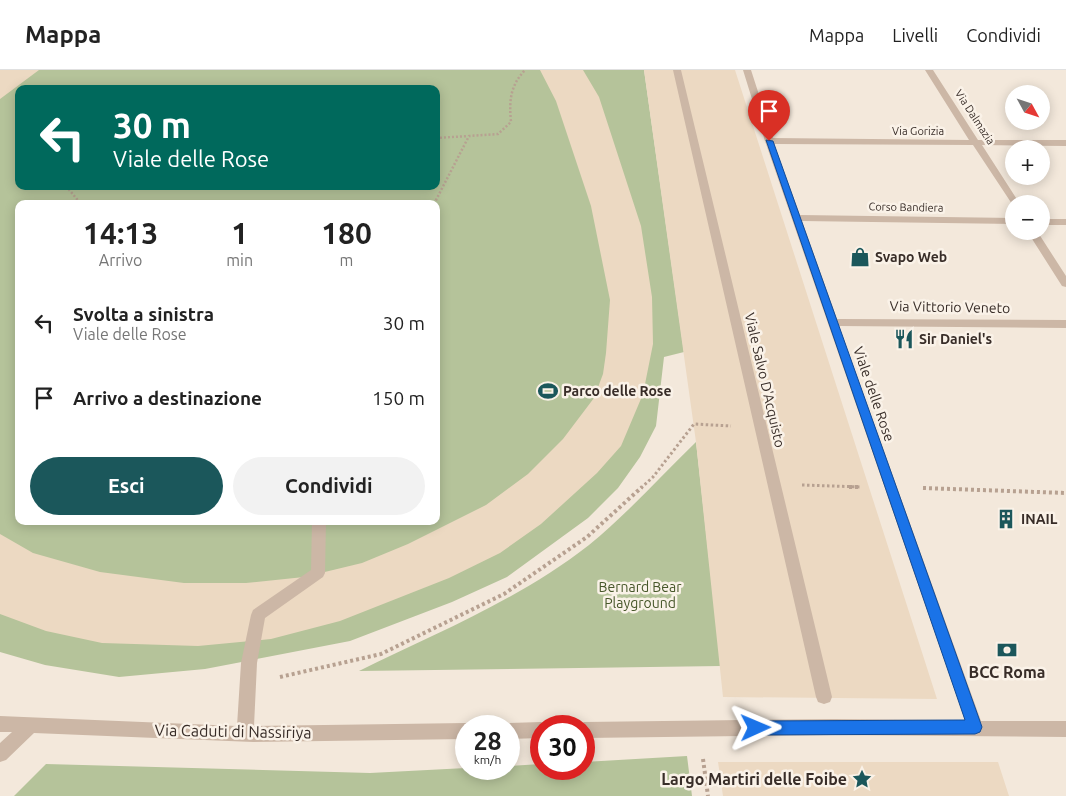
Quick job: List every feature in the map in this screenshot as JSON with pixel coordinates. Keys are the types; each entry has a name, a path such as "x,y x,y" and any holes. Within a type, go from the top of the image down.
{"street":[{"name":"Viale Salvo D'Acquisto","path":"676,70 824,697"},
{"name":"Viale delle Rose","path":"747,70 769,141 975,727"},
{"name":"Via Dalmazia","path":"929,70 1009,195"},
{"name":"Via Gorizia","path":"769,141 1066,143"},
{"name":"Corso Bandiera","path":"797,218 1005,221"},
{"path":"1050,222 1066,222"},
{"path":"1038,240 1066,284"},
{"name":"Via Vittorio Veneto","path":"833,322 1066,324"},
{"path":"245,733 249,663 258,615 318,574 319,525"},
{"name":"Via Caduti di Nassiriya","path":"0,724 245,733 455,731"},
{"path":"0,754 32,724"},
{"path":"595,730 1066,728"}],"path":[{"path":"440,138 498,134 511,122 509,99 514,81 525,70"},
{"path":"436,200 469,136"},
{"path":"69,190 77,200"},
{"path":"280,678 381,654 504,594 588,536 653,477 694,424 761,428"},
{"path":"797,485 868,487"},
{"path":"923,488 1066,492"},
{"path":"698,729 708,796"}],"green space":[{"name":"Parco delle Rose","path":"0,70 644,70 684,352 664,357 656,426 640,457 618,488 588,518 507,577 452,602 350,641 205,669 119,677 45,665 0,652"},
{"name":"Bernard Bear Playground","path":"696,442 721,666 359,671 506,599 563,564 617,521"},
{"path":"687,756 692,796 14,796 46,764 370,773 455,769 455,780 520,780 520,765 530,765 530,780 595,780 595,761"}],"shaded area":[{"path":"0,70 39,70 19,85 15,85 15,88 0,99"},
{"path":"540,70 583,70 599,97 641,226 652,297 653,344 643,394 621,446 597,473 541,524 500,553 449,578 340,621 271,639 198,646 102,643 46,631 0,614 0,534 33,553 100,572 184,583 246,583 304,577 362,563 408,544 486,505 528,474 563,439 594,398 603,374 610,300 591,206 556,101"},
{"path":"644,70 735,70 937,699 723,697 696,442"},
{"name":"Largo Martiri delle Foibe","path":"718,762 998,762 1009,796 723,796"}],"place":[{"name":"Svapo Web","path":"860,257"},
{"name":"Sir Daniel's","path":"904,339"},
{"name":"Parco delle Rose","path":"548,391"},
{"name":"INAIL","path":"1006,519"},
{"name":"BCC Roma","path":"1007,650"},
{"name":"Largo Martiri delle Foibe","path":"862,779"}],"route":[{"path":"756,728 975,727 769,141"}]}
